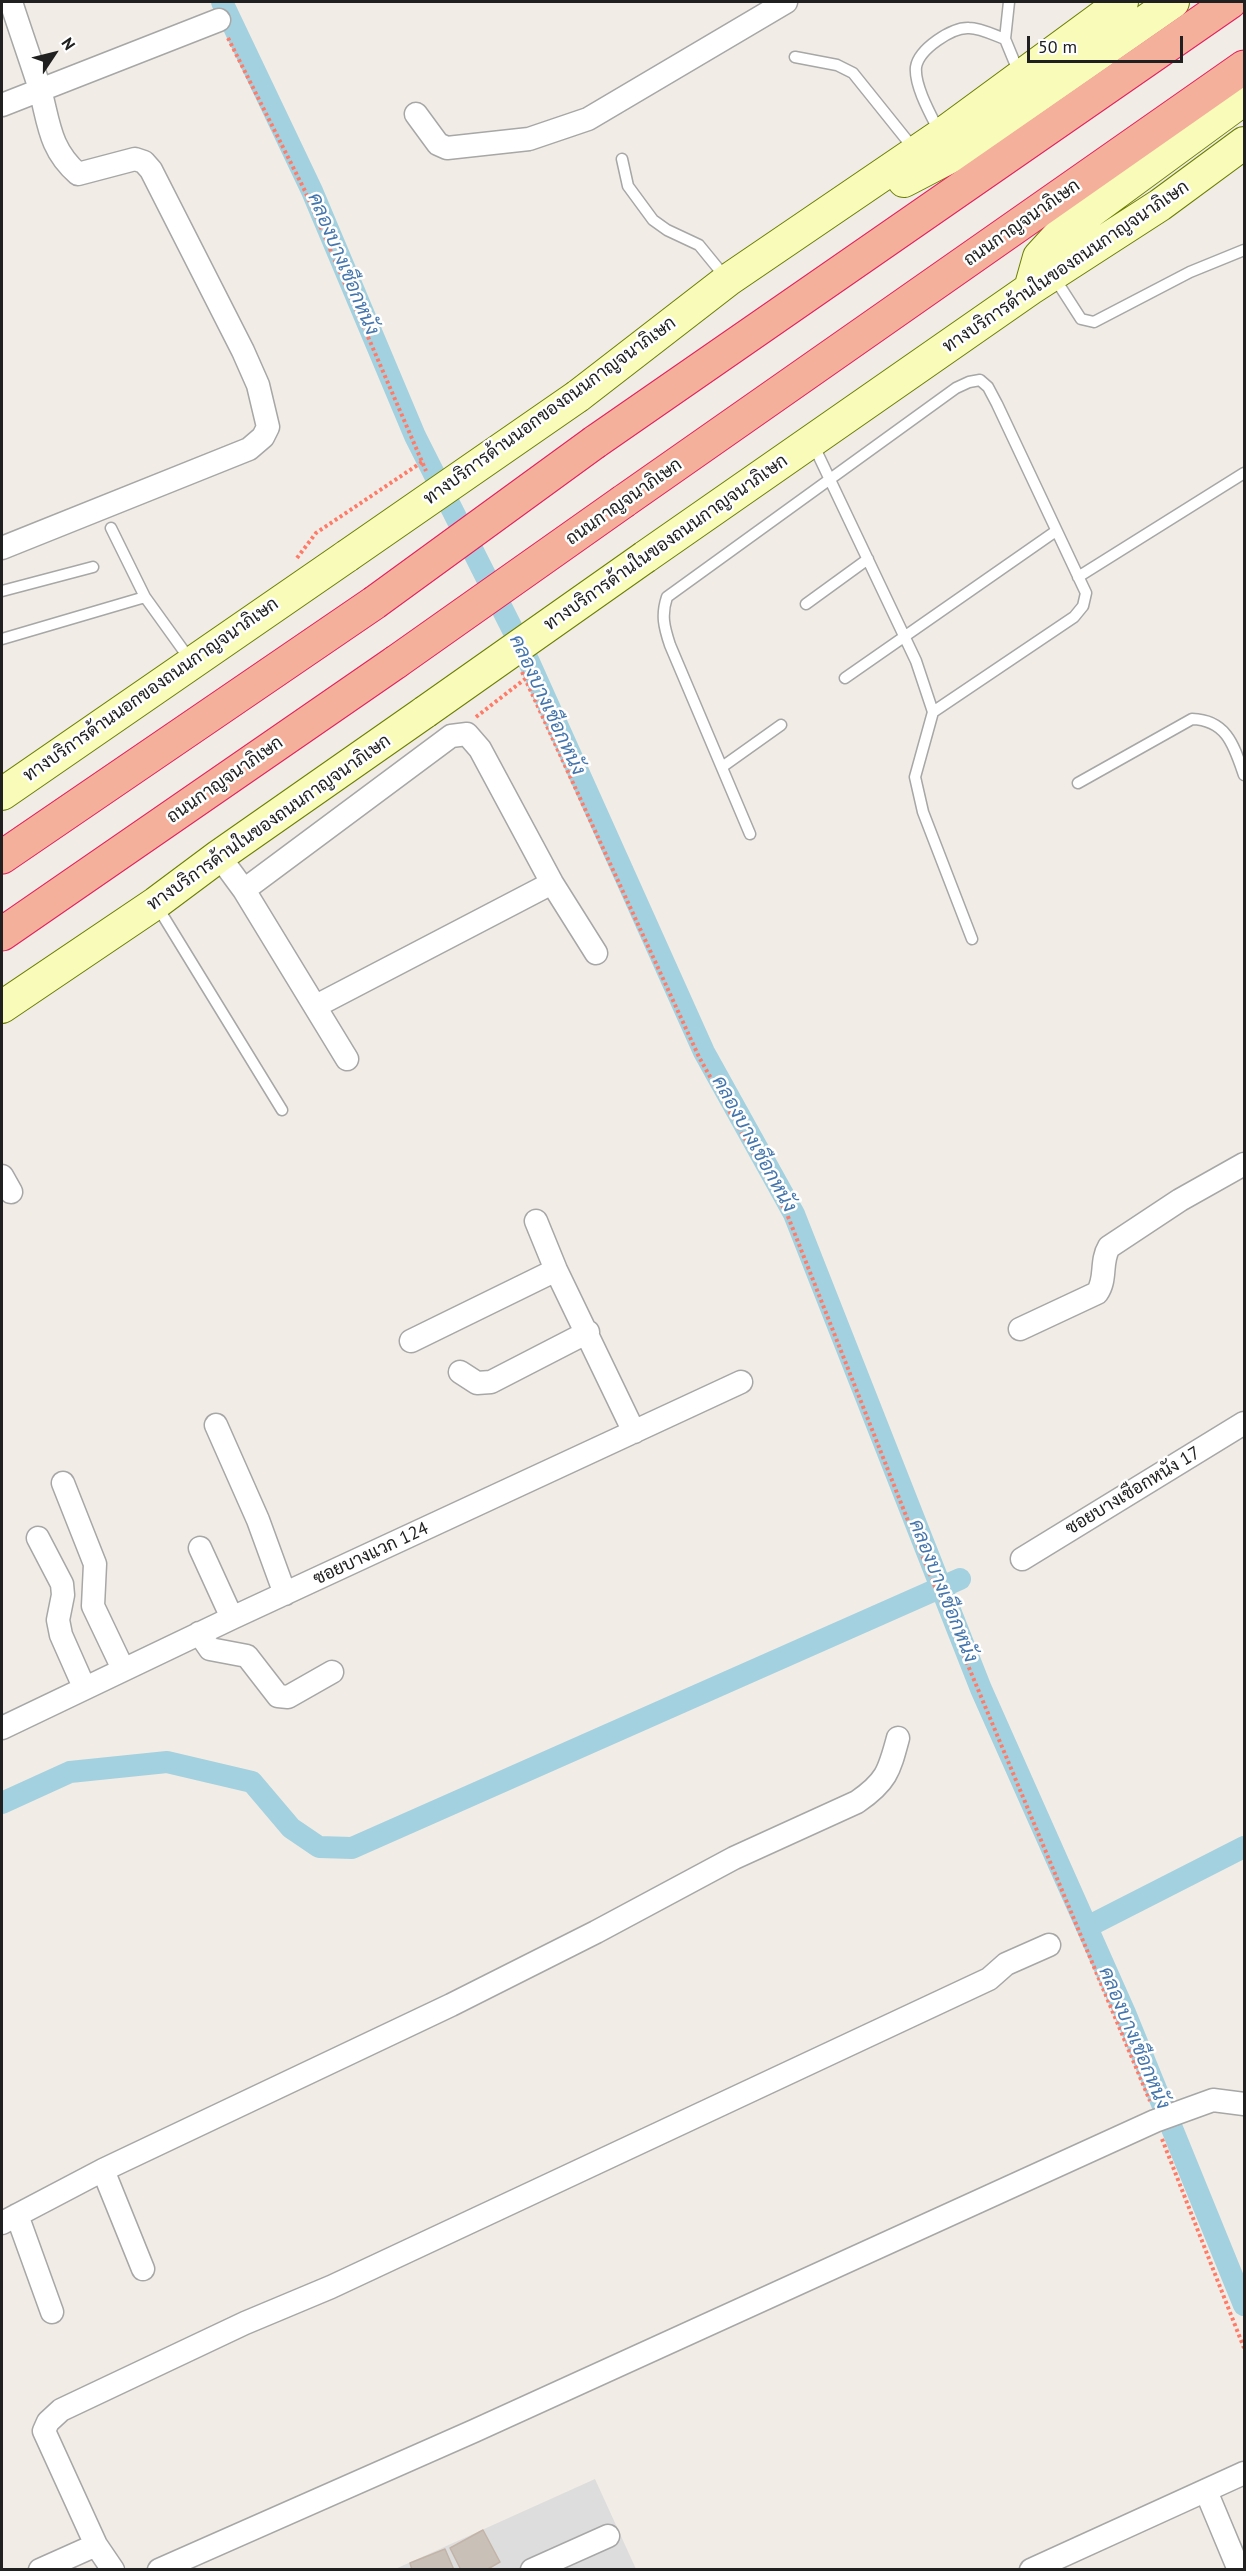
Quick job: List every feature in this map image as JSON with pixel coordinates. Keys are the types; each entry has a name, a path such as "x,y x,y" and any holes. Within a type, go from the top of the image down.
{"highway":[{"path":"2,857 374,603 595,441 1230,2"},
{"name":"ถนนกาญจนาภิเษก","path":"2,934 396,662 1245,67"}],"main road":[{"name":"ทางบริการด้านนอกของถนนกาญจนาภิเษก","path":"6,787 578,396 728,280 804,231 1121,2"},
{"path":"804,231 952,156 1173,2"},
{"path":"1042,282 1039,257 1060,234 1245,99"},
{"name":"ทางบริการด้านในของถนนกาญจนาภิเษก","path":"2,1007 156,903 219,856 645,557 1042,282 1160,205 1245,143"}],"street":[{"path":"2,548 249,449 263,437 268,427 258,385 243,351 151,170 144,162 135,159 78,174 68,166 49,133 39,89 11,2"},
{"path":"416,114 438,144 447,148 528,140 588,119 786,2"},
{"path":"2,105 219,21"},
{"path":"244,890 451,736 467,734 480,749 552,883 596,953"},
{"path":"219,856 244,890 346,1059"},
{"path":"316,1006 552,883"},
{"path":"1020,1329 1097,1293 1102,1286 1102,1258 1109,1247 1180,1200 1245,1164"},
{"path":"536,1221 555,1270 588,1332 634,1432"},
{"path":"411,1341 555,1270"},
{"path":"460,1372 477,1383 491,1382 588,1332"},
{"name":"ซอยบางแวก 124","path":"2,1728 199,1633 741,1382"},
{"name":"ซอยบางเชือกหนัง 17","path":"1022,1559 1245,1423"},
{"path":"216,1425 258,1520 285,1594"},
{"path":"63,1483 95,1564 93,1606 123,1669"},
{"path":"38,1538 62,1584 63,1595 58,1620 61,1635 84,1687"},
{"path":"200,1548 232,1618"},
{"path":"199,1633 210,1649 247,1656 278,1696 288,1697 332,1672"},
{"path":"52,2312 9,2219 103,2170 451,2005 596,1932 734,1858 857,1802 875,1789 889,1774 898,1738"},
{"path":"113,2570 96,2545 44,2431 48,2422 61,2410 245,2323 331,2287 989,1979 1006,1964 1049,1945"},
{"path":"159,2570 463,2435 1155,2121 1213,2100 1245,2104"},
{"path":"103,2170 143,2269"},
{"path":"1031,2570 1245,2473"},
{"path":"1206,2491 1239,2570"},
{"path":"532,2570 563,2563 608,2536"},
{"path":"40,2570 96,2545"}],"lane":[{"path":"1009,2 1005,39 1020,77"},
{"path":"928,143 926,105 916,67 924,53 956,30 971,27 1005,39"},
{"path":"795,57 837,65 853,73 928,143"},
{"path":"621,159 628,186 653,220 667,230 699,245 728,280"},
{"path":"1042,282 1081,319 1094,322 1190,272 1245,250"},
{"path":"750,834 670,645 663,622 663,610 667,597 956,388 980,380 988,387 997,404 1086,593 1083,606 1074,617 933,711"},
{"path":"812,441 916,661 933,711 915,777 923,812 972,939"},
{"path":"1078,577 1245,473"},
{"path":"111,528 144,597 192,662"},
{"path":"845,678 1056,531"},
{"path":"806,604 868,559"},
{"path":"2,591 93,567"},
{"path":"2,639 144,597"},
{"path":"1078,783 1192,719 1209,719 1223,731 1234,746 1245,775"},
{"path":"722,767 782,725"},
{"path":"156,903 282,1110"}],"path":[{"path":"219,21 305,191 428,475"},
{"path":"297,558 316,533 422,462"},
{"path":"520,669 699,1057 787,1214 916,1541 1149,2096 1155,2121 1245,2348"},
{"path":"451,736 525,679"}],"shaded area":[{"path":"595,2479 636,2569 393,2570"}],"building":[{"path":"483,2530 500,2562 486,2570 461,2570 450,2548"},
{"path":"445,2549 454,2570 412,2570 410,2563"}],"waterway":[{"name":"คลองบางเชือกหนัง","path":"222,2 312,191 415,436 529,662 704,1052 794,1214 981,1689 1125,2013 1244,2305"},
{"path":"2,1803 70,1772 167,1762 252,1782 291,1828 319,1847 352,1848 960,1579"},
{"path":"1087,1927 1244,1847"}]}
